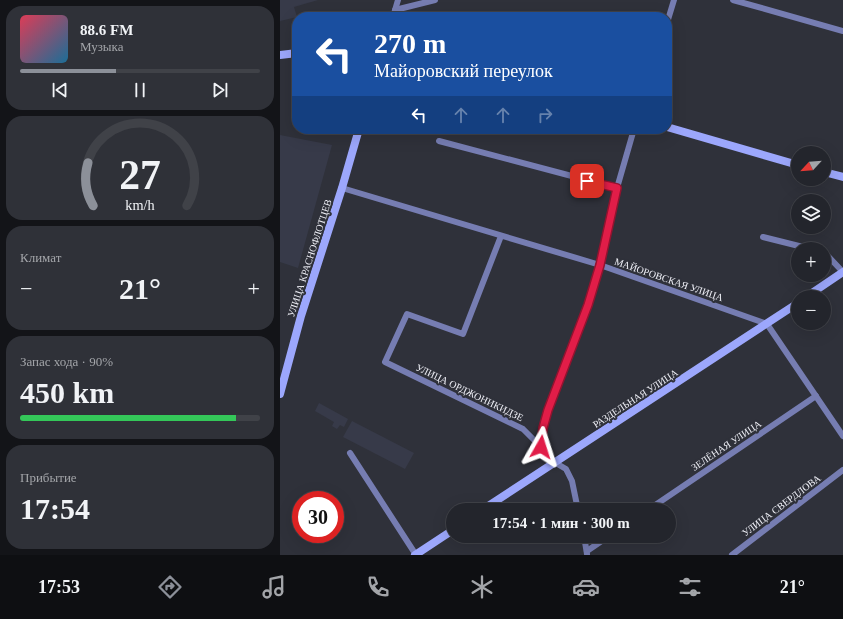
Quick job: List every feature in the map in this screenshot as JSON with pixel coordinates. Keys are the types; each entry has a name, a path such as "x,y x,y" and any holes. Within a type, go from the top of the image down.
{"street":[{"path":"395,12 398,0"},
{"path":"400,12 436,0"},
{"path":"670,12 674,0"},
{"path":"732,0 843,31"},
{"path":"280,55 292,54"},
{"path":"672,128 791,162"},
{"name":"УЛИЦА КРАСНОФЛОТЦЕВ","path":"280,394 301,316 358,134"},
{"path":"541,447 543,428 548,410 588,305 600,265 617,188 633,134"},
{"path":"439,141 617,188"},
{"path":"831,174 843,177"},
{"name":"МАЙОРОВСКАЯ УЛИЦА","path":"342,188 600,265 767,324"},
{"name":"УЛИЦА ОРДЖОНИКИДЗЕ","path":"501,236 463,334 407,314 385,362 523,429 554,462 566,469 572,481 577,503"},
{"path":"763,237 791,244"},
{"path":"816,290 843,272 831,259"},
{"name":"РАЗДЕЛЬНАЯ УЛИЦА","path":"492,503 791,308"},
{"path":"767,324 843,436"},
{"name":"ЗЕЛЁНАЯ УЛИЦА","path":"658,503 816,396"},
{"path":"350,454 416,555 446,535"},
{"name":"УЛИЦА СВЕРДЛОВА","path":"732,555 843,470"},
{"path":"585,543 587,553 600,543"}],"shaded area":[{"path":"280,0 318,0 294,7 296,12 292,12 292,18 280,21"},
{"path":"280,135 332,145 298,268 280,262"},
{"path":"319,403 348,419 344,427 340,425 337,429 332,426 334,422 315,411"},
{"path":"352,421 414,453 405,469 343,437"}],"route":[{"path":"541,447 543,428 548,410 588,305 600,265 617,188 587,181"}]}
